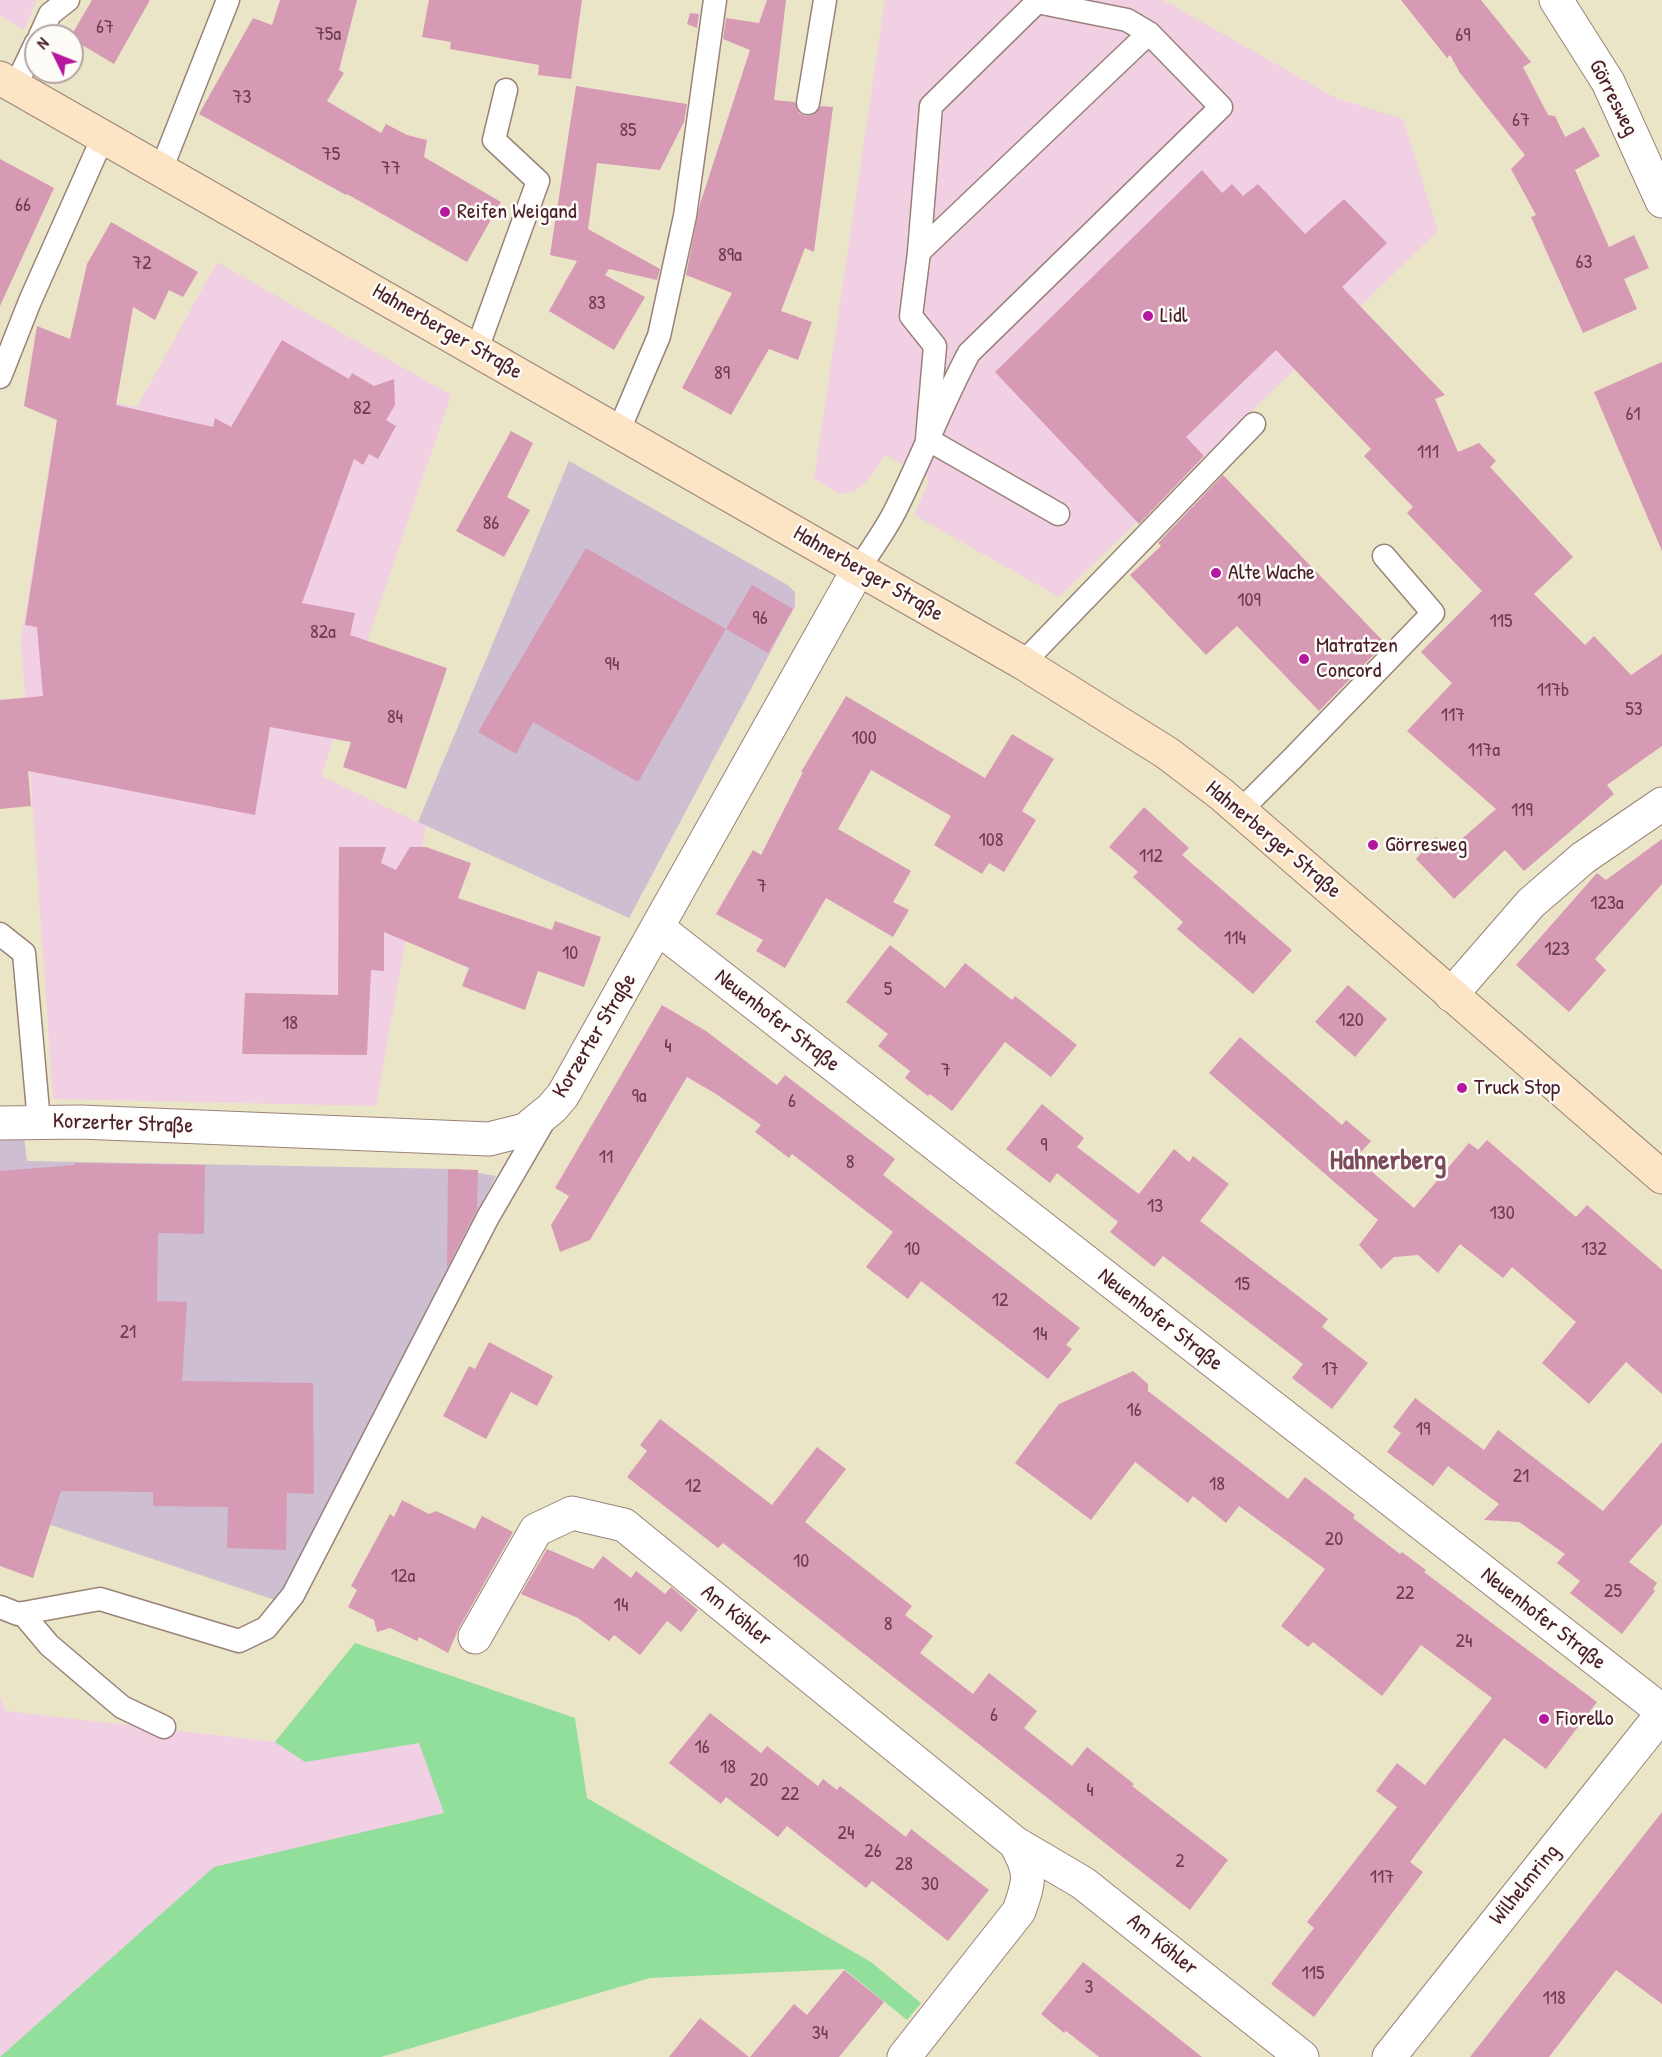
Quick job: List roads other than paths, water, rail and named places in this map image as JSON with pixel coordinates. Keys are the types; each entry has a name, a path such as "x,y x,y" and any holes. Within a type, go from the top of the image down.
{"main road":[{"name":"Hahnerberger Straße","path":"8,82 859,568 1023,663 1167,753 1240,811 1662,1177"}],"street":[{"name":"Görresweg","path":"1556,0 1608,82 1662,201"},
{"name":"Korzerter Straße","path":"0,1123 39,1122 489,1139 525,1130 552,1108 562,1095 859,568"},
{"path":"1451,995 1531,903 1583,858 1662,804"},
{"name":"Neuenhofer Straße","path":"658,928 1662,1712"},
{"name":"Am Köhler","path":"476,1637 536,1530 572,1513 624,1525 1016,1843 1083,1883 1302,2057"},
{"name":"Wilhelmring","path":"1389,2057 1662,1712"},
{"name":"Am Köhler","path":"904,2057 1019,1911 1029,1884 1026,1862 1016,1843"}],"lane":[{"path":"45,24 50,14 68,0"},
{"path":"161,170 228,0"},
{"path":"619,430 659,336 685,216 715,0"},
{"path":"808,103 825,0"},
{"path":"859,568 893,514 927,439 951,386 969,353 1221,107 1149,33 1127,20 1037,2 931,106 919,252 911,316 935,346 927,439"},
{"path":"919,252 1149,33"},
{"path":"8,82 24,60"},
{"path":"477,349 538,181 494,140 506,90"},
{"path":"0,377 30,301 103,137"},
{"path":"1023,663 1254,424"},
{"path":"927,439 1058,514"},
{"path":"1240,811 1433,613 1384,556"},
{"path":"0,934 24,953 39,1122"},
{"path":"0,1607 18,1614 99,1599 238,1641 266,1628 292,1595 488,1217 552,1108"},
{"path":"22,1613 49,1645 122,1707 164,1727"}],"place":[{"name":"Reifen Weigand","path":"445,212"},
{"name":"Lidl","path":"1148,316"},
{"name":"Alte Wache","path":"1216,573"},
{"name":"Matratzen Concord","path":"1304,659"},
{"name":"Görresweg","path":"1373,845"},
{"name":"Truck Stop","path":"1462,1088"},
{"name":"Fiorello","path":"1544,1719"}],"district":[{"name":"Hahnerberg","path":"1388,1162"}]}
